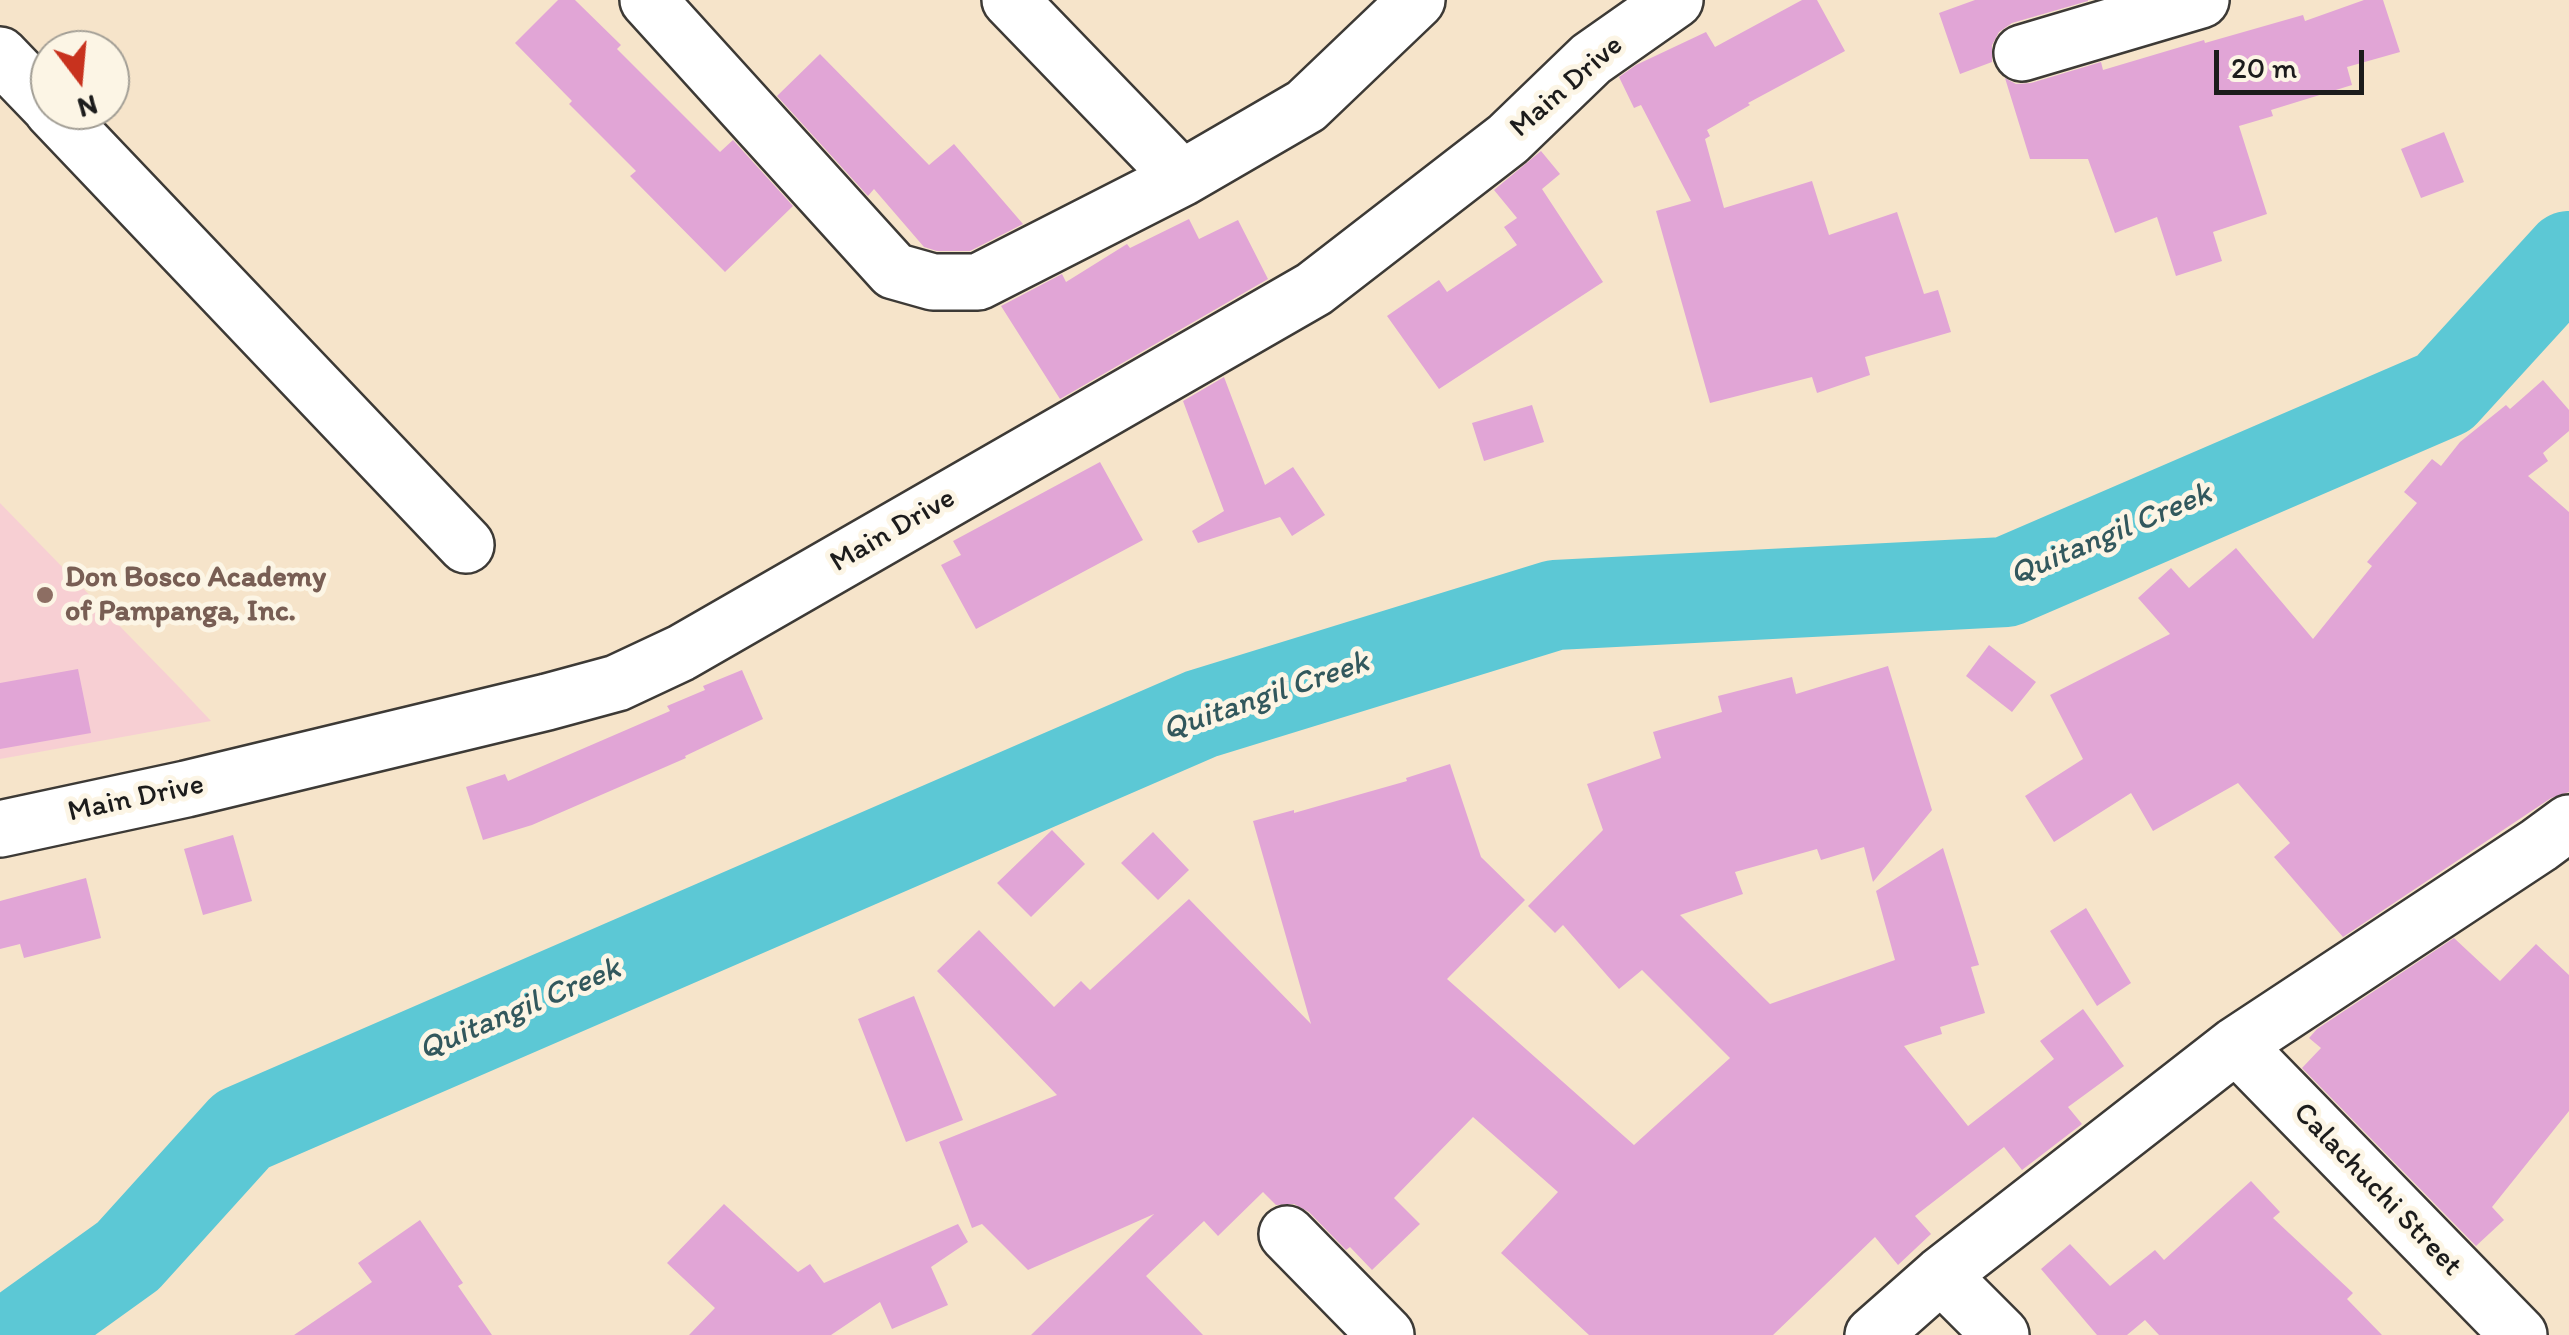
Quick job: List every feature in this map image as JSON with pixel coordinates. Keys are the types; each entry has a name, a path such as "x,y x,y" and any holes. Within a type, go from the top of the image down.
{"street":[{"path":"648,0 894,272 934,282 978,282 1182,178 1306,106 1404,4"},
{"path":"1010,0 1182,178"},
{"name":"Main Drive","path":"0,829 186,789 547,702 618,683 681,653 1314,289 1508,139 1591,59 1676,0"},
{"path":"2022,53 2201,0"},
{"path":"0,55 30,87"},
{"path":"71,130 466,545"},
{"path":"1873,1335 1941,1274 2236,1045 2559,848"},
{"name":"Calachuchi Street","path":"2236,1045 2520,1335"},
{"path":"1287,1234 1386,1335"},
{"path":"1941,1274 2001,1335"}],"shaded area":[{"name":"Don Bosco Academy of Pampanga, Inc.","path":"0,503 179,687 211,721 0,759"}],"building":[{"path":"558,0 575,0 621,45 617,49 720,152 733,140 793,206 725,272 630,176 636,171 515,43"},
{"path":"1802,0 1817,0 1845,51 1748,103 1707,130 1710,136 1705,139 1724,208 1812,181 1829,235 1897,212 1924,294 1938,290 1951,332 1865,357 1870,375 1817,393 1812,377 1710,403 1656,211 1691,201 1641,105 1634,108 1619,77 1706,32 1715,47"},
{"path":"1975,0 2088,1 2012,23 1999,32 1992,45 1992,62 1960,74 1939,13"},
{"path":"2364,0 2383,0 2400,52 2347,67 2352,85 2271,110 2273,116 2239,126 2267,214 2213,232 2222,261 2176,276 2157,217 2115,233 2088,159 2030,159 2005,78 2016,84 2031,83 2101,62 2103,70 2303,15 2305,21"},
{"path":"820,54 929,165 954,144 1023,224 970,251 924,247 874,189 868,196 777,96"},
{"path":"2444,132 2464,182 2421,198 2401,149"},
{"path":"1541,151 1560,174 1542,189 1603,282 1439,389 1387,316 1439,280 1447,292 1517,245 1504,227 1517,218 1494,190"},
{"path":"1189,219 1199,239 1238,220 1268,279 1060,399 1001,306 1062,274 1066,282 1127,244 1130,248"},
{"path":"1224,377 1265,485 1293,467 1325,515 1292,536 1280,517 1198,543 1192,531 1224,511 1183,401"},
{"path":"2543,380 2569,410 2569,431 2543,453 2548,461 2528,476 2569,512 2569,792 2551,798 2343,937 2274,857 2290,843 2238,783 2153,831 2131,793 2054,842 2025,796 2083,759 2050,695 2170,634 2138,598 2171,568 2189,588 2236,548 2313,639 2372,566 2367,562 2417,503 2404,492 2432,459 2441,466 2460,442 2506,405 2510,409"},
{"path":"1532,405 1544,442 1484,461 1472,423"},
{"path":"1100,462 1143,540 976,629 941,565 961,555 953,541"},
{"path":"1989,645 2036,682 2012,712 1966,676"},
{"path":"1888,666 1932,810 1873,882 1864,847 1821,860 1817,849 1735,872 1743,894 1680,915 1770,1004 1895,960 1876,891 1943,848 1979,965 1971,967 1985,1013 1940,1027 1942,1034 1904,1046 1968,1126 2054,1059 2040,1041 2083,1009 2124,1066 2068,1107 2082,1124 2022,1170 2004,1147 1915,1216 1931,1234 1898,1265 1875,1237 1773,1335 1589,1335 1501,1253 1558,1192 1473,1117 1394,1198 1420,1224 1372,1270 1309,1212 1294,1204 1276,1205 1263,1192 1218,1236 1204,1221 1146,1276 1203,1335 1031,1335 1154,1214 1028,1270 982,1224 972,1228 939,1142 1057,1095 937,971 979,930 1054,1007 1081,981 1090,990 1189,899 1311,1024 1253,821 1407,781 1406,778 1450,764 1481,857 1525,900 1447,979 1634,1145 1730,1058 1642,970 1619,989 1563,925 1555,933 1528,906 1603,830 1587,784 1661,758 1653,732 1722,712 1718,696 1792,677 1796,694"},
{"path":"78,669 91,733 0,749 0,683"},
{"path":"742,670 763,719 686,758 532,825 483,840 466,787 505,774 508,781 670,711 667,706"},
{"path":"1052,830 1085,864 1031,917 997,883"},
{"path":"1153,832 1189,870 1158,900 1121,863"},
{"path":"233,835 252,901 203,915 184,849"},
{"path":"86,878 101,938 24,958 20,944 0,949 0,901"},
{"path":"2086,908 2131,983 2097,1006 2050,931"},
{"path":"2454,938 2500,981 2536,944 2569,975 2569,1111 2492,1207 2504,1220 2476,1246 2302,1068 2321,1048 2309,1038 2317,1029"},
{"path":"914,996 963,1120 906,1142 858,1019"},
{"path":"2251,1181 2280,1212 2273,1218 2353,1293 2347,1299 2382,1335 2159,1335 2145,1320 2127,1335 2097,1335 2041,1269 2070,1244 2110,1286 2155,1250 2164,1260"},
{"path":"724,1204 798,1272 810,1264 824,1283 958,1224 968,1242 931,1267 948,1305 892,1329 880,1302 831,1335 689,1335 715,1308 667,1263"},
{"path":"420,1220 463,1283 458,1286 492,1335 294,1335 372,1282 358,1263"}],"waterway":[{"name":"Quitangil Creek","path":"18,1335 128,1256 242,1130 1201,714 1555,605 2006,582 2444,393 2569,256"}],"place":[{"name":"Don Bosco Academy of Pampanga, Inc.","path":"45,595"}]}
